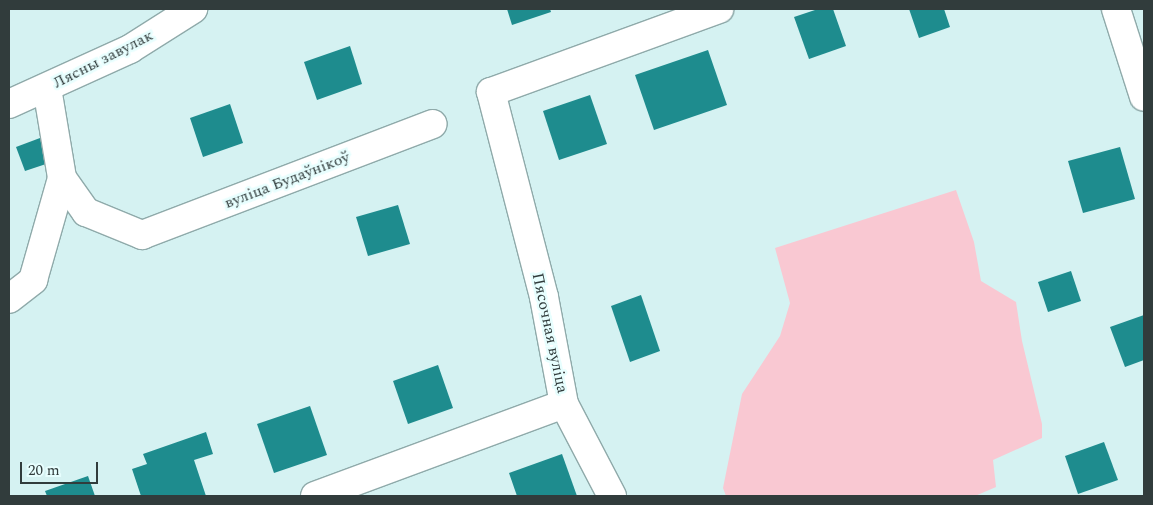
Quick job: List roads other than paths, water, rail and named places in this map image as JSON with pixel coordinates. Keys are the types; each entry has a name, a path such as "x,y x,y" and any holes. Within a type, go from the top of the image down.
{"street":[{"name":"Лясны завулак","path":"9,104 130,49 193,9"},
{"name":"Пясочная вуліца","path":"315,496 564,404 544,297 491,92 719,9"},
{"path":"1116,9 1144,97"},
{"path":"9,299 33,280 62,178 47,88"},
{"name":"вуліца Будаўнікоў","path":"62,178 86,212 142,235 432,124"},
{"path":"564,404 612,496"}]}
